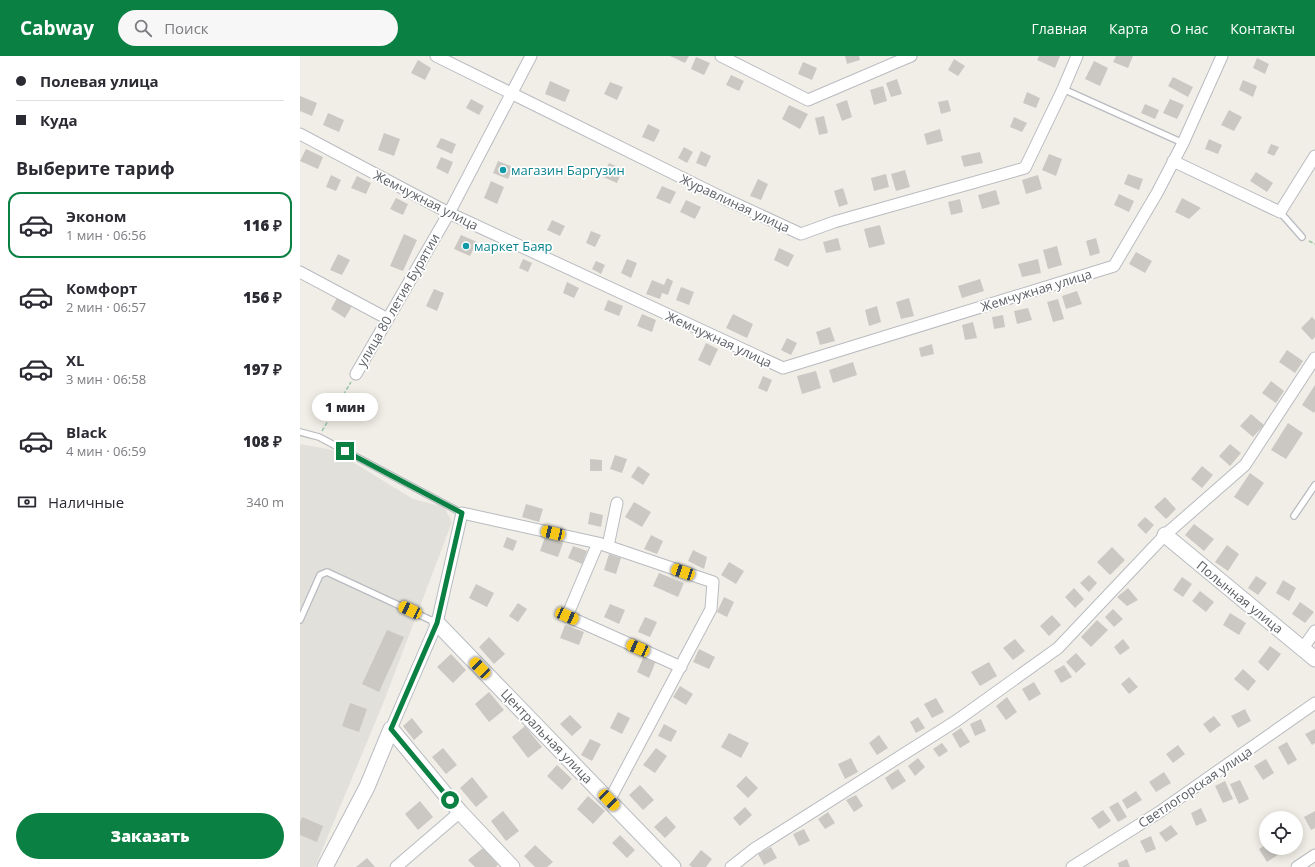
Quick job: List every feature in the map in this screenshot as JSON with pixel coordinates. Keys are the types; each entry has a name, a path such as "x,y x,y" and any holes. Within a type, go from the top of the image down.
{"street":[{"name":"Журавлиная улица","path":"436,56 724,198 801,234 834,222 1025,168 1077,56"},
{"name":"улица 80 летия Бурятии","path":"356,374 448,214 530,56"},
{"path":"721,56 808,100 911,56"},
{"name":"Жемчужная улица","path":"300,134 448,214 783,368 1114,266 1157,193 1183,143 1222,56"},
{"path":"1173,161 1280,212 1315,156"},
{"path":"300,272 388,319"},
{"path":"730,867 754,849 956,721 1058,648 1165,535 1245,465 1315,358"},
{"path":"617,503 603,545 567,616 681,667"},
{"path":"325,867 367,787 437,623 462,513 603,545 713,582 711,609 609,800"},
{"name":"Полынная улица","path":"1165,535 1304,648 1315,659"},
{"name":"Центральная улица","path":"437,623 673,867"},
{"path":"1304,648 1315,631"},
{"name":"Светлогорская улица","path":"1072,867 1158,813 1315,703"},
{"path":"391,729 460,812 512,867"},
{"path":"396,867 460,812"},
{"path":"1297,867 1315,855"}],"lane":[{"path":"1063,88 1183,143"},
{"path":"1280,212 1302,238"},
{"path":"300,432 320,434 462,513"},
{"path":"1294,516 1315,485"},
{"path":"300,620 320,575 327,572 437,623"}],"path":[{"name":"улица 80 летия Бурятии","path":"320,434 356,374"}],"shaded area":[{"path":"300,444 333,450 413,499 444,507 452,522 384,701 315,867 300,867"}],"building":[{"path":"670,56 689,56 685,63"},
{"path":"845,56 859,56 860,60 847,64"},
{"path":"1039,56 1060,56 1055,68 1037,60"},
{"path":"1116,56 1133,56 1128,68 1113,62"},
{"path":"696,57 710,63 704,75 691,69"},
{"path":"1257,58 1269,64 1265,74 1253,68"},
{"path":"954,59 965,66 958,76 948,70"},
{"path":"418,60 431,68 425,80 411,73"},
{"path":"1094,61 1108,68 1100,86 1085,79"},
{"path":"803,62 817,68 812,80 798,74"},
{"path":"731,75 744,81 739,91 726,85"},
{"path":"1173,77 1193,87 1188,97 1168,86"},
{"path":"897,79 902,94 891,97 886,83"},
{"path":"1243,80 1257,86 1253,97 1239,90"},
{"path":"550,81 570,90 565,102 545,94"},
{"path":"610,82 623,87 617,100 604,94"},
{"path":"883,86 887,101 874,105 870,90"},
{"path":"1027,92 1040,98 1036,108 1023,103"},
{"path":"300,96 317,103 312,116 300,111"},
{"path":"471,99 484,106 479,115 466,108"},
{"path":"1170,99 1184,105 1177,119 1163,113"},
{"path":"847,100 852,117 842,121 836,104"},
{"path":"948,100 951,111 941,114 938,102"},
{"path":"1145,104 1159,110 1155,119 1141,113"},
{"path":"789,105 808,114 800,129 782,119"},
{"path":"1229,110 1242,117 1234,131 1221,125"},
{"path":"328,113 344,120 339,132 323,125"},
{"path":"824,116 828,133 819,135 815,118"},
{"path":"1014,117 1027,123 1022,132 1010,127"},
{"path":"648,124 660,130 654,142 642,137"},
{"path":"940,129 943,141 927,145 924,134"},
{"path":"384,133 400,139 394,156 378,150"},
{"path":"441,138 456,144 452,154 436,147"},
{"path":"1209,139 1222,145 1218,154 1205,149"},
{"path":"1271,144 1279,147 1274,156 1267,153"},
{"path":"684,147 693,152 687,163 678,158"},
{"path":"306,149 323,157 318,169 300,161"},
{"path":"701,151 711,156 706,167 696,163"},
{"path":"980,152 983,163 964,167 961,156"},
{"path":"1049,154 1062,159 1056,176 1042,170"},
{"path":"441,157 453,162 448,174 436,168"},
{"name":"магазин Баргузин","path":"498,161 513,167 508,179 493,173"},
{"path":"609,163 623,169 617,183 603,177"},
{"path":"905,170 910,187 896,191 891,174"},
{"path":"1256,172 1273,183 1267,192 1250,181"},
{"path":"886,174 889,187 874,191 871,178"},
{"path":"1128,174 1143,179 1139,190 1124,184"},
{"path":"331,175 341,180 336,191 326,187"},
{"path":"1038,175 1042,189 1026,194 1022,180"},
{"path":"357,176 371,183 366,194 351,188"},
{"path":"758,179 768,184 761,200 750,196"},
{"path":"491,181 504,187 497,204 484,198"},
{"path":"662,186 676,192 670,204 656,198"},
{"path":"843,188 848,204 839,207 834,191"},
{"path":"996,190 1000,204 982,209 978,195"},
{"path":"1119,194 1134,201 1129,212 1114,205"},
{"path":"396,198 408,204 403,215 390,209"},
{"path":"1182,198 1201,208 1189,219 1175,212"},
{"path":"960,199 963,212 951,215 948,202"},
{"path":"686,200 701,207 695,219 680,212"},
{"path":"552,220 565,226 560,236 547,230"},
{"path":"880,225 885,244 869,248 864,229"},
{"path":"591,231 601,235 595,247 586,243"},
{"path":"404,234 417,240 403,271 390,266"},
{"name":"маркет Баяр","path":"461,235 477,242 470,256 454,249"},
{"path":"838,238 841,250 826,253 823,242"},
{"path":"1096,238 1100,253 1090,256 1086,241"},
{"path":"1057,246 1062,265 1048,269 1043,250"},
{"path":"779,248 794,255 788,267 774,260"},
{"path":"1136,252 1152,261 1145,273 1129,264"},
{"path":"338,254 350,260 342,275 330,270"},
{"path":"523,259 532,263 528,272 519,268"},
{"path":"627,259 637,263 631,278 621,273"},
{"path":"1038,259 1041,273 1022,277 1018,264"},
{"path":"596,261 605,265 601,274 592,269"},
{"path":"667,278 673,281 668,295 662,293 660,299 646,294 652,280 664,285"},
{"path":"980,279 984,291 962,298 958,286"},
{"path":"567,282 579,288 574,298 563,293"},
{"path":"681,287 694,292 689,305 676,300"},
{"path":"434,289 444,293 437,311 426,306"},
{"path":"1077,291 1082,304 1066,309 1062,296"},
{"path":"337,298 352,306 345,318 331,309"},
{"path":"909,298 914,316 901,319 896,302"},
{"path":"1058,299 1064,319 1053,322 1047,302"},
{"path":"608,300 623,306 619,316 604,310"},
{"path":"877,306 881,322 869,326 865,310"},
{"path":"1028,308 1032,320 1017,324 1014,311"},
{"path":"642,314 656,320 652,332 637,326"},
{"path":"733,314 753,324 747,338 726,328"},
{"path":"1003,315 1005,327 994,329 992,317"},
{"path":"1312,317 1315,320 1315,337 1312,340 1301,328"},
{"path":"973,322 977,338 965,340 962,325"},
{"path":"830,327 835,341 820,345 816,332"},
{"path":"787,338 797,343 791,355 781,350"},
{"path":"706,343 718,349 710,366 698,360"},
{"path":"932,344 934,354 921,357 919,348"},
{"path":"1287,350 1303,361 1295,373 1279,362"},
{"path":"853,362 857,375 833,383 829,370"},
{"path":"816,371 821,388 802,394 797,376"},
{"path":"763,376 772,380 767,392 758,388"},
{"path":"1271,381 1284,391 1276,403 1262,393"},
{"path":"1315,385 1315,411 1314,413 1302,405"},
{"path":"1251,414 1264,425 1253,437 1240,426"},
{"path":"1288,423 1303,433 1286,459 1271,450"},
{"path":"1230,444 1241,453 1230,466 1219,456"},
{"path":"615,455 627,459 622,473 610,469"},
{"path":"590,459 602,460 602,471 590,471"},
{"path":"638,466 650,474 643,485 631,477"},
{"path":"1202,466 1213,475 1202,488 1191,479"},
{"path":"1250,473 1264,483 1248,506 1234,497"},
{"path":"1165,497 1176,509 1166,519 1154,507"},
{"path":"634,502 651,512 642,527 625,517"},
{"path":"526,504 543,509 539,522 522,517"},
{"path":"590,512 603,515 601,527 588,524"},
{"path":"1145,517 1154,525 1146,534 1137,525"},
{"path":"1194,524 1214,539 1204,551 1185,535"},
{"path":"651,535 663,541 657,554 644,549"},
{"path":"507,537 517,541 513,551 503,547"},
{"path":"545,537 563,543 558,557 540,551"},
{"path":"1227,545 1239,554 1228,571 1215,562"},
{"path":"573,546 587,551 582,564 568,558"},
{"path":"1112,547 1125,560 1110,575 1097,562"},
{"path":"693,550 707,557 704,569 688,561"},
{"path":"609,554 621,558 616,574 604,570"},
{"path":"729,562 744,571 736,584 721,575"},
{"path":"659,573 684,583 678,597 653,586"},
{"path":"1089,575 1097,583 1089,592 1080,583"},
{"path":"1256,576 1267,583 1258,595 1248,588"},
{"path":"1182,577 1192,584 1183,597 1173,590"},
{"path":"1283,580 1296,588 1289,601 1276,593"},
{"path":"476,584 494,593 487,607 469,598"},
{"path":"1074,588 1084,599 1075,608 1065,597"},
{"path":"1128,588 1138,600 1127,606 1117,597"},
{"path":"1200,591 1214,602 1206,612 1192,601"},
{"path":"724,597 734,602 727,617 717,612"},
{"path":"1300,602 1314,612 1305,623 1292,614"},
{"path":"518,603 527,609 518,622 509,616"},
{"path":"610,604 625,610 619,624 604,617"},
{"path":"1113,609 1123,619 1114,627 1105,617"},
{"path":"1230,613 1246,623 1239,635 1223,625"},
{"path":"1052,615 1061,625 1049,636 1040,626"},
{"path":"645,617 657,622 650,637 638,632"},
{"path":"1097,620 1108,630 1091,647 1081,637"},
{"path":"565,625 584,632 579,645 560,638"},
{"path":"387,630 404,637 379,692 362,684"},
{"path":"489,637 505,654 494,664 479,647"},
{"path":"1015,639 1025,651 1013,660 1003,648"},
{"path":"1123,639 1130,648 1120,655 1114,647"},
{"path":"1270,646 1281,654 1268,671 1258,662"},
{"path":"699,649 715,657 709,669 693,662"},
{"path":"1076,653 1086,664 1076,673 1066,662"},
{"path":"451,654 466,670 453,683 437,667"},
{"path":"644,656 656,661 649,678 637,672"},
{"path":"989,662 997,676 980,686 971,672"},
{"path":"1064,665 1072,677 1061,683 1054,671"},
{"path":"1243,669 1256,681 1248,691 1234,679"},
{"path":"1129,677 1138,687 1129,694 1121,684"},
{"path":"1034,682 1041,694 1029,701 1022,689"},
{"path":"680,686 693,694 686,705 673,697"},
{"path":"489,692 504,710 489,722 475,704"},
{"path":"1007,697 1017,712 1006,720 996,706"},
{"path":"936,698 944,712 932,718 924,704"},
{"path":"350,703 367,709 359,732 342,726"},
{"path":"1245,709 1251,721 1238,728 1231,716"},
{"path":"618,712 630,718 622,734 610,728"},
{"path":"570,715 582,727 572,736 560,724"},
{"path":"1214,716 1221,725 1210,733 1203,724"},
{"path":"918,717 925,728 916,733 910,722"},
{"path":"412,718 423,732 414,740 403,726"},
{"path":"981,719 986,731 975,736 970,724"},
{"path":"664,724 677,731 671,742 658,736"},
{"path":"525,726 542,747 528,758 512,737"},
{"path":"961,728 970,742 960,748 952,734"},
{"path":"1315,729 1315,743 1312,745 1305,734"},
{"path":"729,733 749,743 741,758 721,747"},
{"path":"879,735 888,748 877,755 869,743"},
{"path":"590,739 601,744 592,761 581,755"},
{"path":"1287,742 1297,760 1288,765 1278,747"},
{"path":"942,743 948,751 939,757 933,749"},
{"path":"1178,745 1185,754 1173,763 1166,754"},
{"path":"443,748 457,765 446,774 432,757"},
{"path":"656,748 667,756 655,773 643,765"},
{"path":"851,758 858,772 845,779 838,764"},
{"path":"918,758 925,767 915,776 908,766"},
{"path":"1266,759 1274,773 1263,780 1254,766"},
{"path":"557,765 572,779 562,790 547,776"},
{"path":"898,769 906,781 892,790 885,778"},
{"path":"1164,772 1171,783 1156,792 1149,782"},
{"path":"746,776 758,788 748,798 736,786"},
{"path":"472,777 488,797 476,807 460,788"},
{"path":"1240,780 1249,799 1239,804 1230,784"},
{"path":"1225,781 1233,799 1223,803 1215,786"},
{"path":"640,785 654,800 643,810 629,795"},
{"path":"1136,791 1142,800 1127,809 1122,800"},
{"path":"856,795 863,806 854,812 846,800"},
{"path":"588,796 605,811 593,824 577,809"},
{"path":"420,801 433,817 418,830 405,814"},
{"path":"1118,802 1127,817 1118,822 1109,807"},
{"path":"745,807 752,815 740,826 733,818"},
{"path":"1201,808 1207,821 1196,826 1191,813"},
{"path":"1103,810 1111,821 1099,829 1091,818"},
{"path":"503,811 519,831 506,841 491,821"},
{"path":"1315,811 1315,828 1311,830 1304,817"},
{"path":"828,812 835,823 825,829 818,819"},
{"path":"666,816 676,827 665,838 654,827"},
{"path":"302,817 323,826 317,842 300,835 300,823"},
{"path":"1171,825 1178,834 1166,842 1159,833"},
{"path":"804,829 810,841 799,846 793,834"},
{"path":"620,835 635,850 627,858 612,843"},
{"path":"1151,836 1156,849 1146,853 1140,841"},
{"path":"535,845 553,862 547,867 535,867 524,856"},
{"path":"771,847 777,858 764,865 758,854"},
{"path":"483,848 498,865 496,867 475,867 468,860"},
{"path":"701,850 712,859 706,867 692,867 689,865"},
{"path":"1263,855 1278,855 1267,862"},
{"path":"367,858 375,867 356,867"},
{"path":"1127,859 1130,867 1119,867 1118,863"}],"place":[{"name":"магазин Баргузин","path":"503,170"},
{"name":"маркет Баяр","path":"466,246"}],"route":[{"path":"345,451 462,513 437,623 391,729 450,800"}]}
